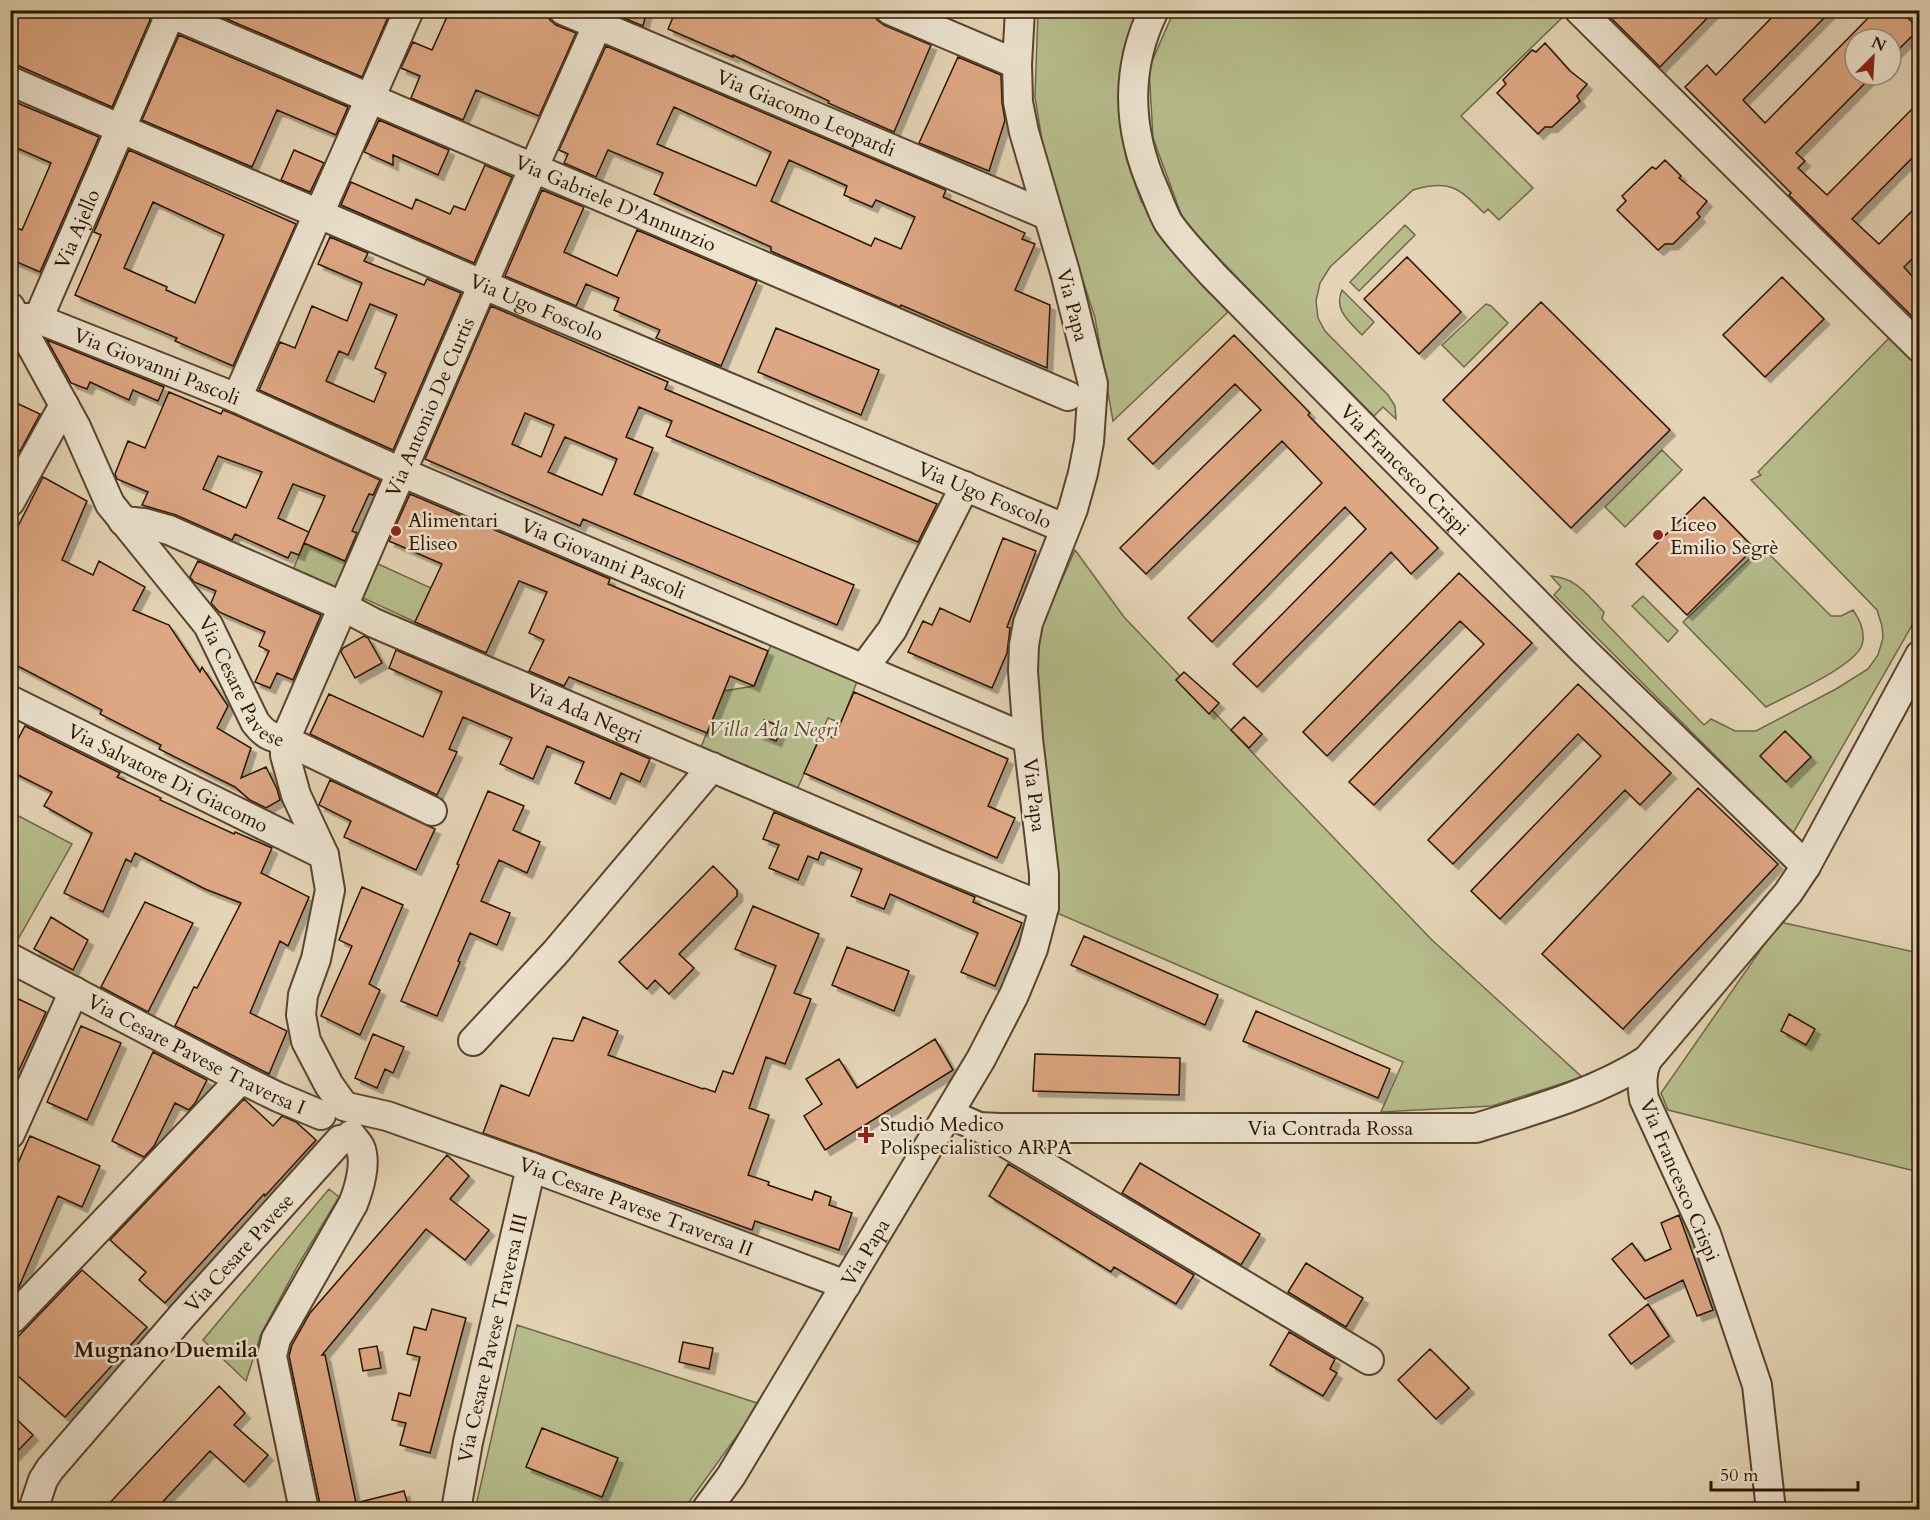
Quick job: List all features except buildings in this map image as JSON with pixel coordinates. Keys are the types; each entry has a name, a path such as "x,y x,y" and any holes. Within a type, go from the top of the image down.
{"street":[{"path":"237,398 409,10"},
{"name":"Via Giacomo Leopardi","path":"563,10 601,18 1047,215"},
{"path":"890,10 1017,64"},
{"name":"Via Papa","path":"706,1509 731,1476 981,1059 1014,995 1033,950 1044,907 1044,874 1028,739 1023,671 1024,645 1028,623 1073,509 1083,473 1089,442 1093,384 1065,272 1024,132 1018,102 1017,64 1020,10"},
{"name":"Via Francesco Crispi","path":"1154,10 1140,49 1132,109 1143,165 1168,222 1213,275 1568,635 1806,866"},
{"path":"1579,10 1920,348"},
{"name":"Via Gabriele D'Annunzio","path":"169,12 1068,396"},
{"name":"Via Ajello","path":"19,316 118,134 169,12"},
{"name":"Via Antonio De Curtis","path":"285,740 601,18"},
{"name":"Via Ugo Foscolo","path":"10,81 118,134 320,210 483,285 1064,528"},
{"name":"Via Giovanni Pascoli","path":"19,316 237,398 401,472 1028,739"},
{"name":"Via Cesare Pavese","path":"19,316 76,427 110,504 208,625 255,722 263,733 285,740 285,755 296,795 324,855 329,876 329,897 316,959 303,995 301,1015 306,1041 329,1085 343,1123 190,1308 50,1469 36,1501"},
{"path":"10,502 64,405"},
{"path":"862,669 892,630 964,486"},
{"name":"Via Ada Negri","path":"123,521 169,531 344,607 374,623 1044,907"},
{"path":"1647,1060 1788,893 1806,866 1920,655"},
{"name":"Via Salvatore Di Giacomo","path":"10,700 324,855"},
{"path":"285,740 432,811"},
{"path":"472,1041 555,953 712,767"},
{"name":"Via Cesare Pavese Traversa I","path":"10,957 241,1079 298,1106 343,1123"},
{"name":"Via Cesare Pavese Traversa I","path":"10,1134 74,991"},
{"name":"Via Francesco Crispi","path":"1647,1060 1641,1080 1644,1100 1706,1234 1757,1385 1770,1509"},
{"name":"Via Contrada Rossa","path":"989,1128 1476,1128 1548,1106 1615,1078 1647,1060"},
{"path":"13,1318 241,1079"},
{"name":"Via Contrada Rossa","path":"949,1114 989,1128 1369,1360"},
{"path":"304,1509 272,1356 276,1339 353,1204 360,1187 362,1171 360,1148 343,1123"},
{"name":"Via Cesare Pavese Traversa II","path":"343,1123 392,1134 424,1130 531,1167 846,1285"},
{"name":"Via Cesare Pavese Traversa III","path":"456,1509 468,1442 531,1167"},
{"path":"10,1505 36,1501"}],"green space":[{"path":"1560,10 1565,15 1461,116 1533,188 1499,220 1488,209 1484,213 1468,197 1453,188 1436,185 1413,190 1330,267 1320,283 1316,301 1318,318 1325,331 1388,395 1395,406 1396,419 1383,407 1374,416 1184,222 1153,138 1149,68 1174,11"},
{"path":"1038,11 1137,11 1123,52 1122,130 1126,158 1141,201 1170,247 1228,312 1113,421 1095,318 1046,165 1035,97"},
{"path":"1405,225 1415,235 1359,291 1350,282"},
{"path":"1342,290 1374,322 1362,335 1341,310"},
{"path":"1486,304 1508,323 1464,367 1442,345"},
{"path":"1893,334 1919,360 1919,613 1793,833 1554,595 1561,587 1551,576 1568,580 1587,594 1604,612 1602,619 1704,725 1711,719 1735,731 1756,731 1836,689 1868,669 1878,655 1883,638 1877,610 1751,480 1761,475 1758,472"},
{"path":"1662,450 1682,470 1625,527 1605,507"},
{"path":"304,543 351,564 337,594 291,575"},
{"path":"1762,547 1831,616 1841,616 1853,610 1863,631 1862,645 1847,662 1819,680 1766,707 1683,622"},
{"path":"1075,550 1124,617 1432,940 1582,1077 1492,1106 1381,1112 1403,1062 1057,913 1033,699 1041,627"},
{"path":"376,563 431,588 415,622 361,597"},
{"path":"1643,596 1678,631 1668,642 1632,606"},
{"name":"Villa Ada Negri","path":"772,642 858,679 841,723 828,718 796,792 701,747 724,691 754,686"},
{"path":"11,812 72,844 17,941 11,938"},
{"path":"1780,922 1919,953 1919,1172 1668,1110 1661,1093"},
{"path":"329,1189 339,1197 298,1265 261,1334 246,1381 203,1340"},
{"path":"517,1325 760,1404 684,1509 475,1510"}],"place":[{"name":"Alimentari Eliseo","path":"396,531"},
{"name":"Liceo Emilio Segrè","path":"1658,535"},
{"name":"Studio Medico Polispecialistico ARPA","path":"866,1135"}],"district":[{"name":"Mugnano Duemila","path":"166,1350"}]}
